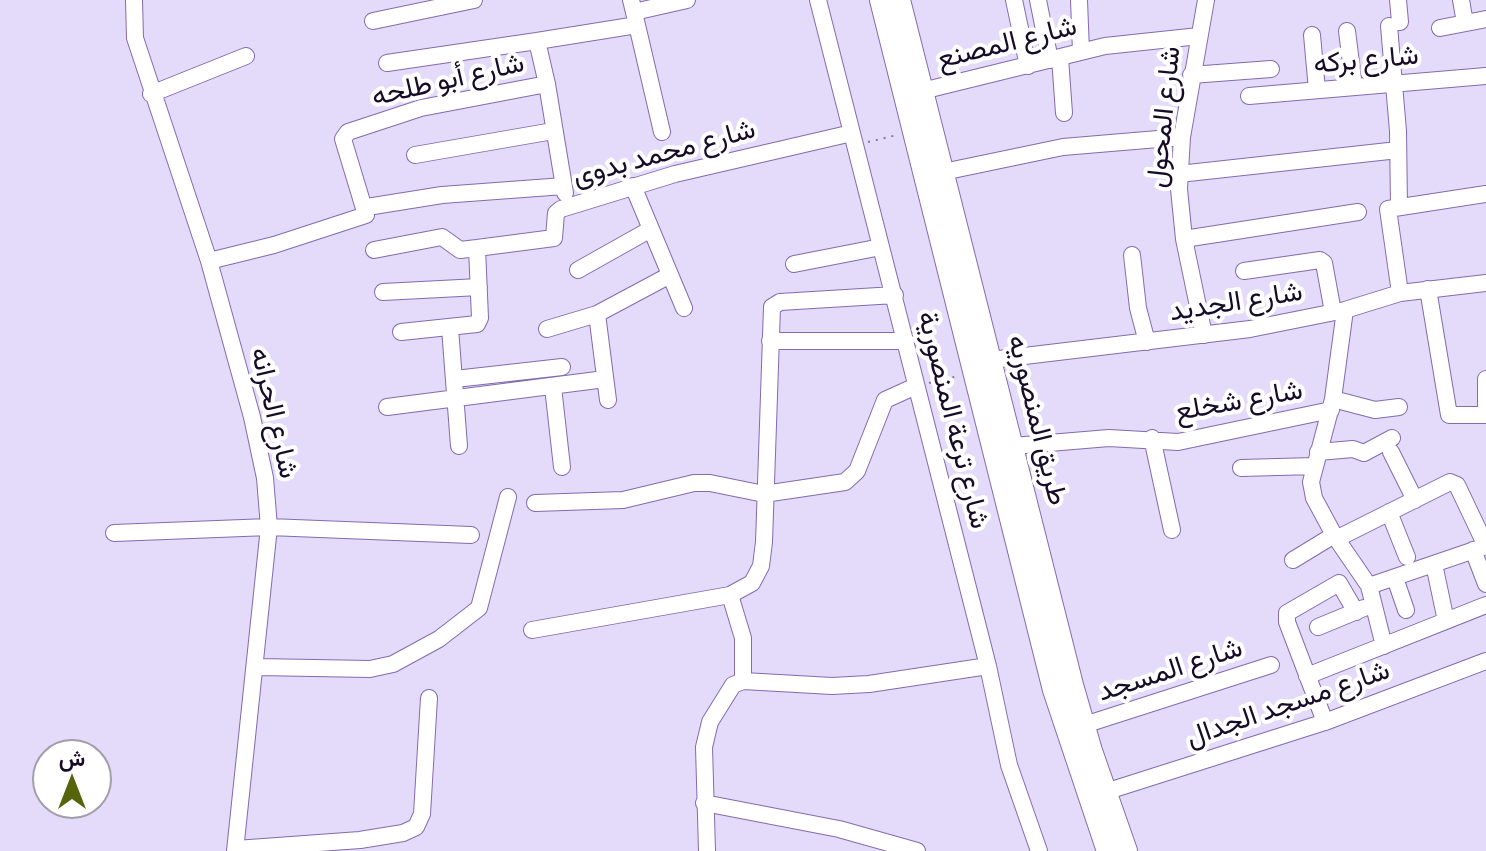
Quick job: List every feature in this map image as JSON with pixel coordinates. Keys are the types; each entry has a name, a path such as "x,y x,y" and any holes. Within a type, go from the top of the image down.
{"main road":[{"name":"طريق المنصوريه","path":"881,0 1108,851"},
{"name":"طريق المنصوريه","path":"899,0 1013,446 1063,688 1084,725 1126,851"}],"street":[{"name":"شارع الحرانه","path":"134,0 135,38 151,94 209,261 252,417 265,478 269,527 236,850"},
{"path":"373,21 474,0"},
{"name":"شارع أبو طلحه","path":"367,207 343,135 421,108 547,84 537,41 687,0"},
{"name":"شارع ترعة المنصورية","path":"818,0 858,138 881,247 906,341 921,385 1017,795 1039,851"},
{"path":"1014,0 1028,66"},
{"path":"1038,0 1055,59 1064,113"},
{"path":"1079,0 1081,52"},
{"name":"شارع المحول","path":"1204,335 1184,239 1179,174 1191,75 1206,0"},
{"path":"1398,0 1394,24 1399,207"},
{"path":"1461,0 1465,23"},
{"path":"634,13 662,132"},
{"path":"1440,28 1486,19"},
{"path":"1347,31 1354,87"},
{"path":"1312,35 1317,90"},
{"name":"شارع المصنع","path":"922,91 1139,40 1199,36"},
{"path":"387,63 537,41"},
{"path":"151,94 246,56"},
{"path":"1191,75 1271,69"},
{"name":"شارع بركه","path":"1249,96 1486,76"},
{"path":"547,84 567,207"},
{"path":"415,155 553,131"},
{"path":"943,172 1063,147 1182,137"},
{"name":"شارع محمد بدوى","path":"477,248 554,238 556,213 633,186 858,138"},
{"path":"1179,174 1398,150"},
{"path":"209,261 361,218 366,215 367,207 442,195 564,186"},
{"path":"633,186 684,308"},
{"path":"1400,293 1387,212 1399,207 1486,194"},
{"path":"1184,239 1358,212"},
{"path":"578,270 651,229"},
{"path":"374,250 442,237 460,250 477,248 479,321 474,326 401,332"},
{"path":"794,264 881,247"},
{"path":"1132,255 1138,308 1147,342"},
{"path":"1244,271 1320,260 1324,263 1339,311 1332,404 1316,459 1312,490 1336,536 1370,586 1384,646"},
{"path":"547,329 597,314 670,275"},
{"name":"شارع الجديد","path":"991,360 1204,335 1339,311 1400,293 1486,283"},
{"path":"383,292 479,287"},
{"path":"1428,289 1447,412 1453,416 1486,415 1486,379"},
{"path":"532,630 730,595 752,583 761,566 772,307 776,302 895,295"},
{"path":"597,314 608,400"},
{"path":"450,328 459,446"},
{"path":"770,341 906,341"},
{"path":"455,379 562,367"},
{"path":"387,407 457,401 605,379"},
{"path":"535,503 623,500 710,483 764,494 852,478 885,400 921,385"},
{"path":"553,387 562,467"},
{"path":"1332,404 1375,410 1399,407"},
{"name":"شارع شخلع","path":"1013,446 1109,438 1152,438 1178,442 1196,440 1332,404"},
{"path":"1152,438 1172,530"},
{"path":"1241,468 1316,459 1353,449 1364,453 1392,445 1415,500"},
{"path":"1293,560 1336,536 1455,482 1480,548 1486,584"},
{"path":"257,667 370,669 393,664 439,639 479,608 487,592 508,497"},
{"path":"1389,512 1407,557"},
{"path":"114,533 269,527 471,535"},
{"path":"1370,586 1480,548"},
{"path":"1434,564 1446,621"},
{"path":"1395,578 1406,610"},
{"path":"1325,722 1287,622 1287,613 1339,583 1356,612"},
{"path":"730,595 743,638 743,681"},
{"path":"1318,627 1374,605"},
{"path":"1307,676 1486,605"},
{"name":"شارع مسجد الجدال","path":"1105,792 1325,722 1486,661"},
{"name":"شارع المسجد","path":"1084,725 1271,665"},
{"path":"707,851 704,803 706,734 728,690 743,681 832,686 869,684 988,666"},
{"path":"236,850 360,840 403,833 416,827 422,814 429,698"},
{"path":"704,803 839,829 917,851"}],"path":[{"path":"858,138 904,133"},
{"path":"921,385 958,377"}]}
